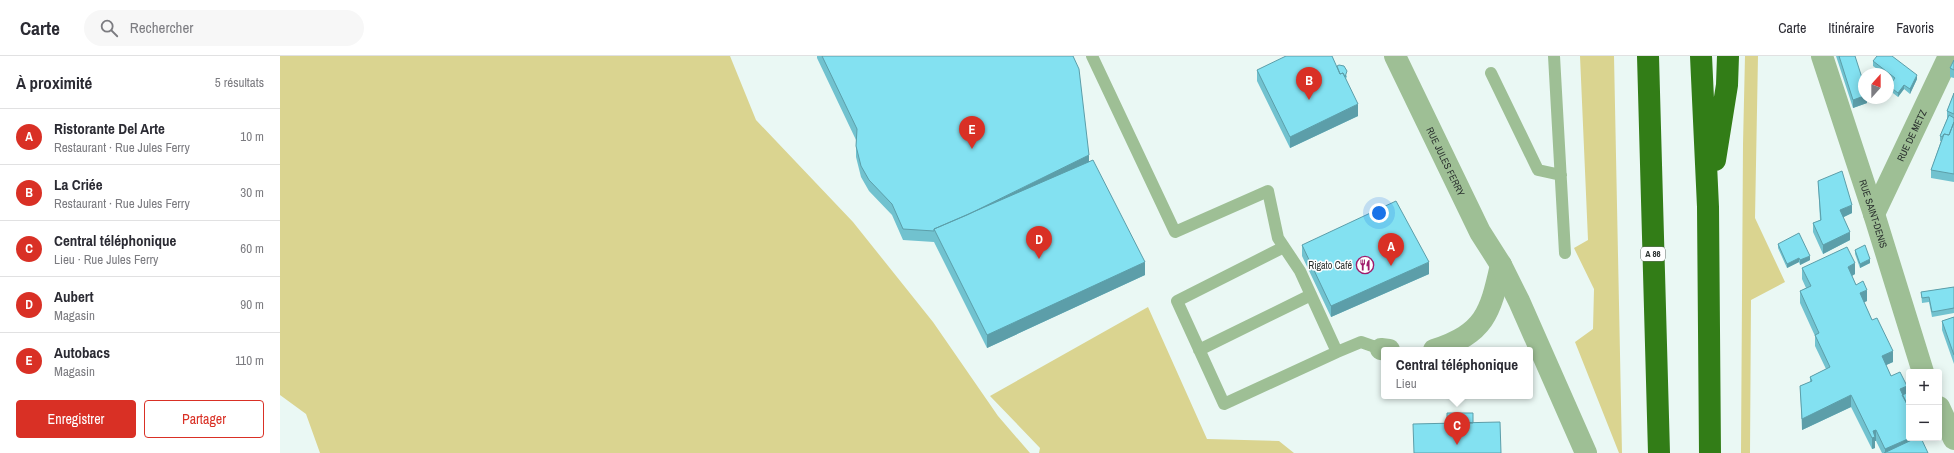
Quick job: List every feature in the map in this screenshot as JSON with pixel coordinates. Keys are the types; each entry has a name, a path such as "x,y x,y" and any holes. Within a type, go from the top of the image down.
{"highway":[{"name":"A 86","path":"1648,56 1659,453"},
{"path":"1701,56 1708,207 1710,453"},
{"path":"1708,207 1727,85 1728,56"}],"street":[{"name":"RUE JULES FERRY","path":"1395,56 1480,232 1501,265 1586,453"},
{"name":"RUE JULES FERRY","path":"1411,56 1492,226 1501,265"},
{"name":"RUE SAINT-DENIS","path":"1822,56 1874,214 1922,369"},
{"name":"RUE DE METZ","path":"1874,214 1949,56"},
{"path":"1443,347 1454,343 1476,328 1486,316 1493,301 1501,265"},
{"path":"1942,413 1954,439"}],"lane":[{"path":"1092,56 1175,232 1268,191 1278,238 1300,271 1337,352"},
{"path":"1554,56 1565,253"},
{"path":"1491,73 1538,170 1561,175"},
{"path":"1284,247 1177,301 1224,404 1361,342 1381,349"},
{"path":"1200,350 1311,295"}],"shaded area":[{"path":"280,56 730,56 756,120 853,222 933,322 998,416 1030,453 320,453 306,414 280,395"},
{"path":"1580,56 1614,56 1622,453 1619,453 1575,342 1593,329 1594,289 1574,248 1588,240"},
{"path":"1745,56 1758,56 1755,218 1785,282 1751,300 1750,453 1741,453"},
{"path":"1148,307 1207,439 1279,441 1294,453 1039,453 1040,448 990,396"}],"building":[{"path":"822,56 1073,56 1079,69 1089,155 967,215 934,229 934,231 903,229 892,204 869,180 861,166 856,146 857,129"},
{"path":"1286,56 1332,56 1340,74 1343,73 1358,104 1290,137 1257,70"},
{"path":"1839,56 1855,56 1859,68 1858,98 1853,100"},
{"path":"1877,56 1892,56 1917,75 1910,89 1904,85 1898,93 1894,90 1894,68 1882,68 1873,61"},
{"path":"1954,60 1954,70 1950,68"},
{"path":"1337,66 1344,66 1347,71 1345,77 1343,73 1340,74"},
{"path":"1954,93 1954,114 1947,111"},
{"path":"1949,115 1954,118 1954,122 1949,135 1944,134 1942,137 1940,136"},
{"path":"1954,122 1954,174 1931,170 1944,134 1949,135"},
{"path":"1093,160 1145,262 987,335 934,229"},
{"path":"1842,171 1852,205 1840,210 1850,232 1823,245 1813,223 1821,220 1818,181"},
{"name":"Rigato Café","path":"1396,201 1429,262 1331,306 1302,245"},
{"path":"1799,233 1810,256 1800,260 1799,258 1787,264 1778,244"},
{"path":"1865,245 1870,259 1860,264 1855,250"},
{"path":"1847,247 1855,263 1848,267 1856,285 1863,281 1867,290 1860,293 1872,320 1877,318 1893,351 1882,356 1891,376 1900,372 1906,384 1906,386 1900,389 1906,402 1906,440 1885,449 1876,430 1873,431 1875,437 1872,438 1851,395 1802,419 1800,386 1812,381 1810,377 1830,367 1815,335 1819,333 1800,291 1811,286 1802,268"},
{"path":"1954,287 1954,308 1932,312 1929,297 1922,298 1921,292"},
{"path":"1954,317 1954,355 1942,321"},
{"path":"1906,393 1906,402 1902,395"},
{"path":"1447,413 1473,413 1473,423 1447,423"},
{"path":"1500,422 1501,453 1414,453 1413,424"},
{"path":"1910,441 1922,441 1928,453 1884,453"}],"place":[{"name":"La Criée","path":"1309,100"},
{"name":"Autobacs","path":"972,149"},
{"name":"Aubert","path":"1039,259"},
{"name":"Rigato Café","path":"1365,265"},
{"name":"Ristorante Del Arte","path":"1391,266"},
{"name":"Central téléphonique","path":"1457,445"}]}
